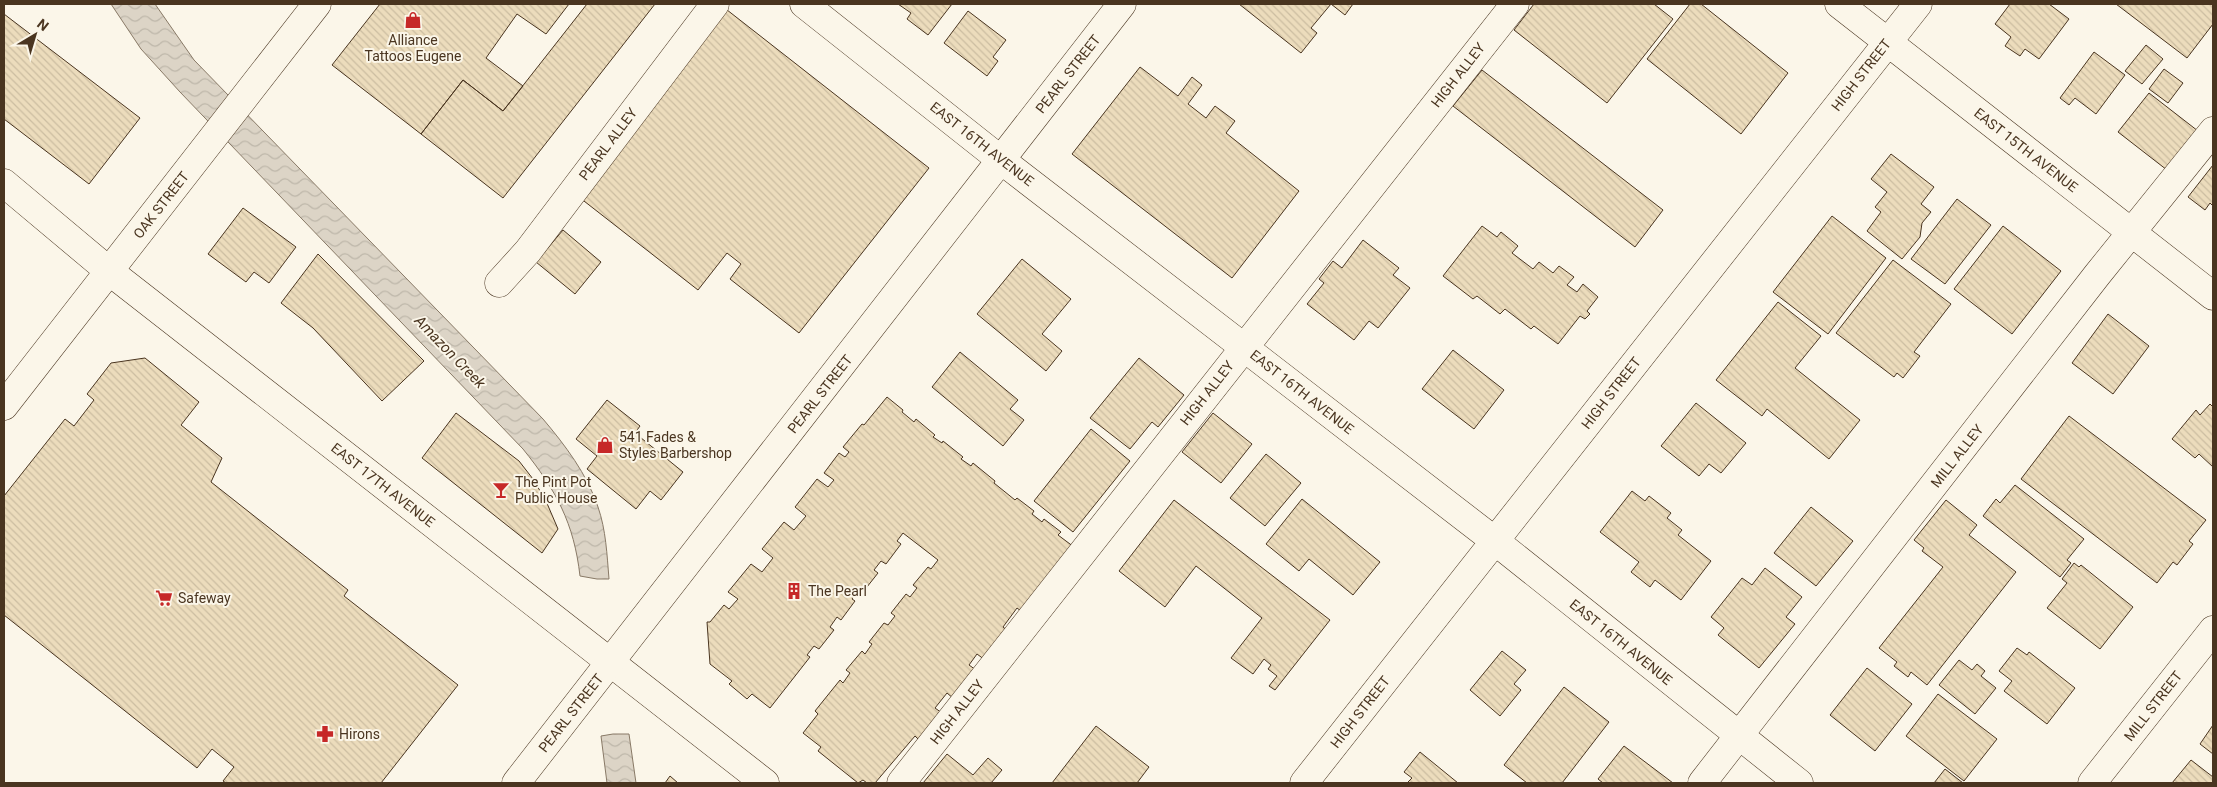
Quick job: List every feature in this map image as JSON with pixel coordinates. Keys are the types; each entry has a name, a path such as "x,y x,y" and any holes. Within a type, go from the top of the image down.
{"street":[{"name":"OAK STREET","path":"4,406 317,4"},
{"name":"PEARL ALLEY","path":"499,283 528,251 715,4"},
{"name":"EAST 16TH AVENUE","path":"804,4 1001,160 1495,541 1799,783"},
{"name":"PEARL STREET","path":"516,783 1122,4"},
{"name":"HIGH ALLEY","path":"901,783 1515,4"},
{"name":"EAST 15TH AVENUE","path":"1839,4 2213,296"},
{"name":"HIGH STREET","path":"1304,783 1918,4"},
{"name":"MILL ALLEY","path":"1702,783 2097,275 2133,233 2213,131"},
{"name":"EAST 17TH AVENUE","path":"4,183 109,271 765,783"},
{"name":"MILL STREET","path":"2092,783 2213,630"}],"water":[{"name":"Amazon Creek","path":"111,4 155,4 194,60 543,419 575,460 588,483 598,507 606,543 609,579 580,576 573,540 562,508 545,479 523,449 180,92 141,49"},
{"path":"629,734 636,783 607,783 601,736"}],"building":[{"path":"380,4 569,4 546,34 517,14 486,58 523,86 503,111 463,80 421,134 332,65"},
{"path":"587,4 655,4 503,198 421,134 463,80 503,111"},
{"path":"898,4 952,4 928,35 907,19 911,13"},
{"path":"1239,4 1331,4 1311,28 1317,33 1301,53"},
{"path":"1331,4 1353,4 1345,15"},
{"path":"1534,4 1654,4 1673,19 1607,103 1514,30"},
{"path":"1690,4 1701,4 1788,73 1741,134 1647,59"},
{"path":"2010,4 2049,4 2069,19 2039,59 2025,49 2020,56 2005,46 2011,37 1995,24"},
{"path":"2116,4 2213,4 2213,24 2187,58"},
{"path":"722,6 929,168 799,333 730,279 741,264 727,253 698,290 575,194"},
{"path":"968,11 1006,40 993,57 998,61 987,76 944,43"},
{"path":"4,14 140,118 89,184 4,119"},
{"path":"2146,45 2163,59 2142,84 2125,71"},
{"path":"2094,52 2125,75 2096,114 2075,98 2069,105 2060,98"},
{"path":"1140,67 1178,96 1192,77 1202,85 1188,104 1206,118 1215,106 1235,121 1226,133 1299,191 1232,278 1072,154"},
{"path":"2164,69 2183,83 2168,103 2149,89"},
{"path":"1482,70 1663,210 1635,247 1453,106"},
{"path":"2149,93 2198,131 2167,170 2118,132"},
{"path":"1891,154 1934,187 1921,204 1931,212 1922,223 1920,237 1902,259 1867,231 1881,212 1875,207 1887,192 1871,179"},
{"path":"2213,165 2213,206 2210,203 2205,210 2188,197"},
{"path":"1957,199 1991,225 1945,284 1911,259"},
{"path":"243,208 296,247 269,283 254,272 246,282 208,254"},
{"path":"1832,216 1886,258 1828,334 1773,292"},
{"path":"1482,226 1497,237 1501,232 1518,246 1512,253 1533,269 1539,262 1553,273 1559,266 1574,277 1567,285 1577,292 1583,284 1598,297 1587,311 1590,314 1585,319 1580,316 1558,344 1534,326 1531,329 1505,309 1500,314 1477,296 1473,299 1443,276"},
{"path":"2003,226 2061,271 2012,334 1954,289"},
{"path":"563,230 601,262 575,294 536,262"},
{"path":"1363,240 1399,268 1393,275 1410,288 1378,328 1369,321 1354,340 1307,304 1324,283 1319,279 1333,261 1342,268"},
{"path":"318,254 424,361 382,401 313,328 281,303"},
{"path":"1022,259 1071,299 1042,334 1062,351 1046,371 977,314"},
{"path":"1893,260 1951,304 1914,352 1920,356 1903,378 1897,373 1894,377 1836,333"},
{"path":"1778,302 1821,336 1795,368 1860,420 1829,459 1767,409 1762,416 1716,380"},
{"path":"2108,314 2149,346 2113,394 2072,363"},
{"path":"1453,350 1504,390 1474,429 1422,389"},
{"path":"960,352 1018,400 1010,409 1024,420 1003,446 932,387"},
{"path":"145,358 199,402 181,425 222,458 211,482 348,590 344,596 458,685 381,783 226,783 223,781 234,767 212,749 197,768 4,615 4,496 65,419 74,426 94,400 87,394 111,363"},
{"path":"1139,358 1184,395 1158,427 1152,422 1130,449 1090,418"},
{"name":"The Pearl","path":"887,397 914,422 916,419 935,435 933,437 942,443 943,441 963,457 961,459 971,466 973,463 1015,500 1017,498 1034,511 1032,514 1042,522 1044,519 1061,532 1058,535 1074,547 1021,611 1017,608 1003,627 1008,631 985,660 977,654 969,665 976,670 954,699 947,693 935,708 942,713 920,741 915,736 875,783 867,783 863,780 858,783 818,751 821,747 803,733 818,714 815,711 840,680 843,683 850,673 846,670 862,651 865,654 872,644 869,642 884,623 888,625 895,616 891,613 906,594 910,597 917,588 913,585 928,567 931,569 938,560 903,533 897,541 901,544 886,564 881,561 874,570 878,573 863,592 859,589 852,599 855,601 841,620 837,617 830,627 834,630 819,649 814,646 807,655 810,657 770,708 752,694 747,699 729,684 732,681 710,664 707,622 710,622 724,605 729,609 738,599 728,592 751,564 762,572 773,558 762,549 784,522 794,530 806,516 795,507 817,479 828,487 834,480 824,473 839,453 845,457 849,452 843,447"},
{"path":"607,400 640,426 635,433 683,472 661,500 650,491 636,509 587,469 597,456 576,439"},
{"path":"1696,403 1746,443 1721,473 1709,464 1699,476 1661,446"},
{"path":"2210,404 2213,407 2213,467 2199,454 2195,458 2172,439 2196,410 2200,415"},
{"name":"The Pint Pot Public House","path":"456,413 519,461 533,479 546,501 558,529 542,553 422,458"},
{"path":"1213,413 1252,444 1221,483 1182,452"},
{"path":"2069,416 2206,520 2189,541 2193,544 2177,565 2173,562 2157,583 2021,479"},
{"path":"1091,429 1130,461 1073,532 1034,501"},
{"path":"1266,454 1301,483 1265,526 1230,498"},
{"path":"2015,485 2084,539 2067,560 2071,563 2060,577 1983,516 1996,499 2000,503"},
{"path":"1632,491 1645,501 1649,496 1671,513 1667,518 1682,530 1678,535 1711,561 1681,600 1655,580 1650,587 1631,572 1639,562 1600,532"},
{"path":"1302,499 1380,562 1353,595 1309,559 1299,571 1266,544"},
{"path":"1174,500 1330,620 1275,690 1269,686 1277,676 1268,669 1271,665 1264,659 1253,674 1231,658 1262,618 1196,566 1165,607 1119,571"},
{"path":"1946,500 1977,525 1969,535 2016,572 1927,685 1911,672 1908,677 1894,666 1897,662 1879,648 1943,567 1922,551 1924,548 1914,540"},
{"path":"1811,507 1853,541 1816,586 1774,553"},
{"path":"2074,563 2079,567 2081,565 2133,607 2100,649 2047,608 2067,583 2062,579"},
{"path":"1765,568 1802,597 1786,617 1795,624 1759,668 1718,635 1724,628 1711,617 1742,578 1752,585"},
{"path":"2017,648 2027,655 2029,652 2075,688 2047,724 2004,691 2012,681 1999,671"},
{"path":"1502,651 1526,670 1514,684 1521,690 1500,716 1470,690"},
{"path":"1959,660 1972,670 1977,664 1985,671 1981,676 1996,688 1975,714 1939,685"},
{"path":"1867,668 1912,704 1875,751 1830,715"},
{"path":"1564,687 1609,722 1562,783 1527,783 1504,765"},
{"path":"1938,694 1997,739 1964,781 1906,736"},
{"path":"2213,725 2213,754 2200,744"},
{"path":"1096,726 1149,767 1137,783 1052,783"},
{"path":"1624,746 1673,783 1603,783 1598,779"},
{"path":"1420,752 1458,783 1407,783 1412,778 1404,772"},
{"path":"947,754 973,775 988,758 1002,770 991,783 923,783"},
{"path":"2191,760 2213,777 2213,783 2172,783"},
{"path":"1945,769 1963,783 1934,783"},
{"path":"670,776 678,783 665,783"}],"place":[{"name":"Alliance Tattoos Eugene","path":"413,20"},
{"name":"541 Fades & Styles Barbershop","path":"605,445"},
{"name":"The Pint Pot Public House","path":"501,490"},
{"name":"The Pearl","path":"794,591"},
{"name":"Safeway","path":"164,598"},
{"name":"Hirons","path":"325,734"}]}
